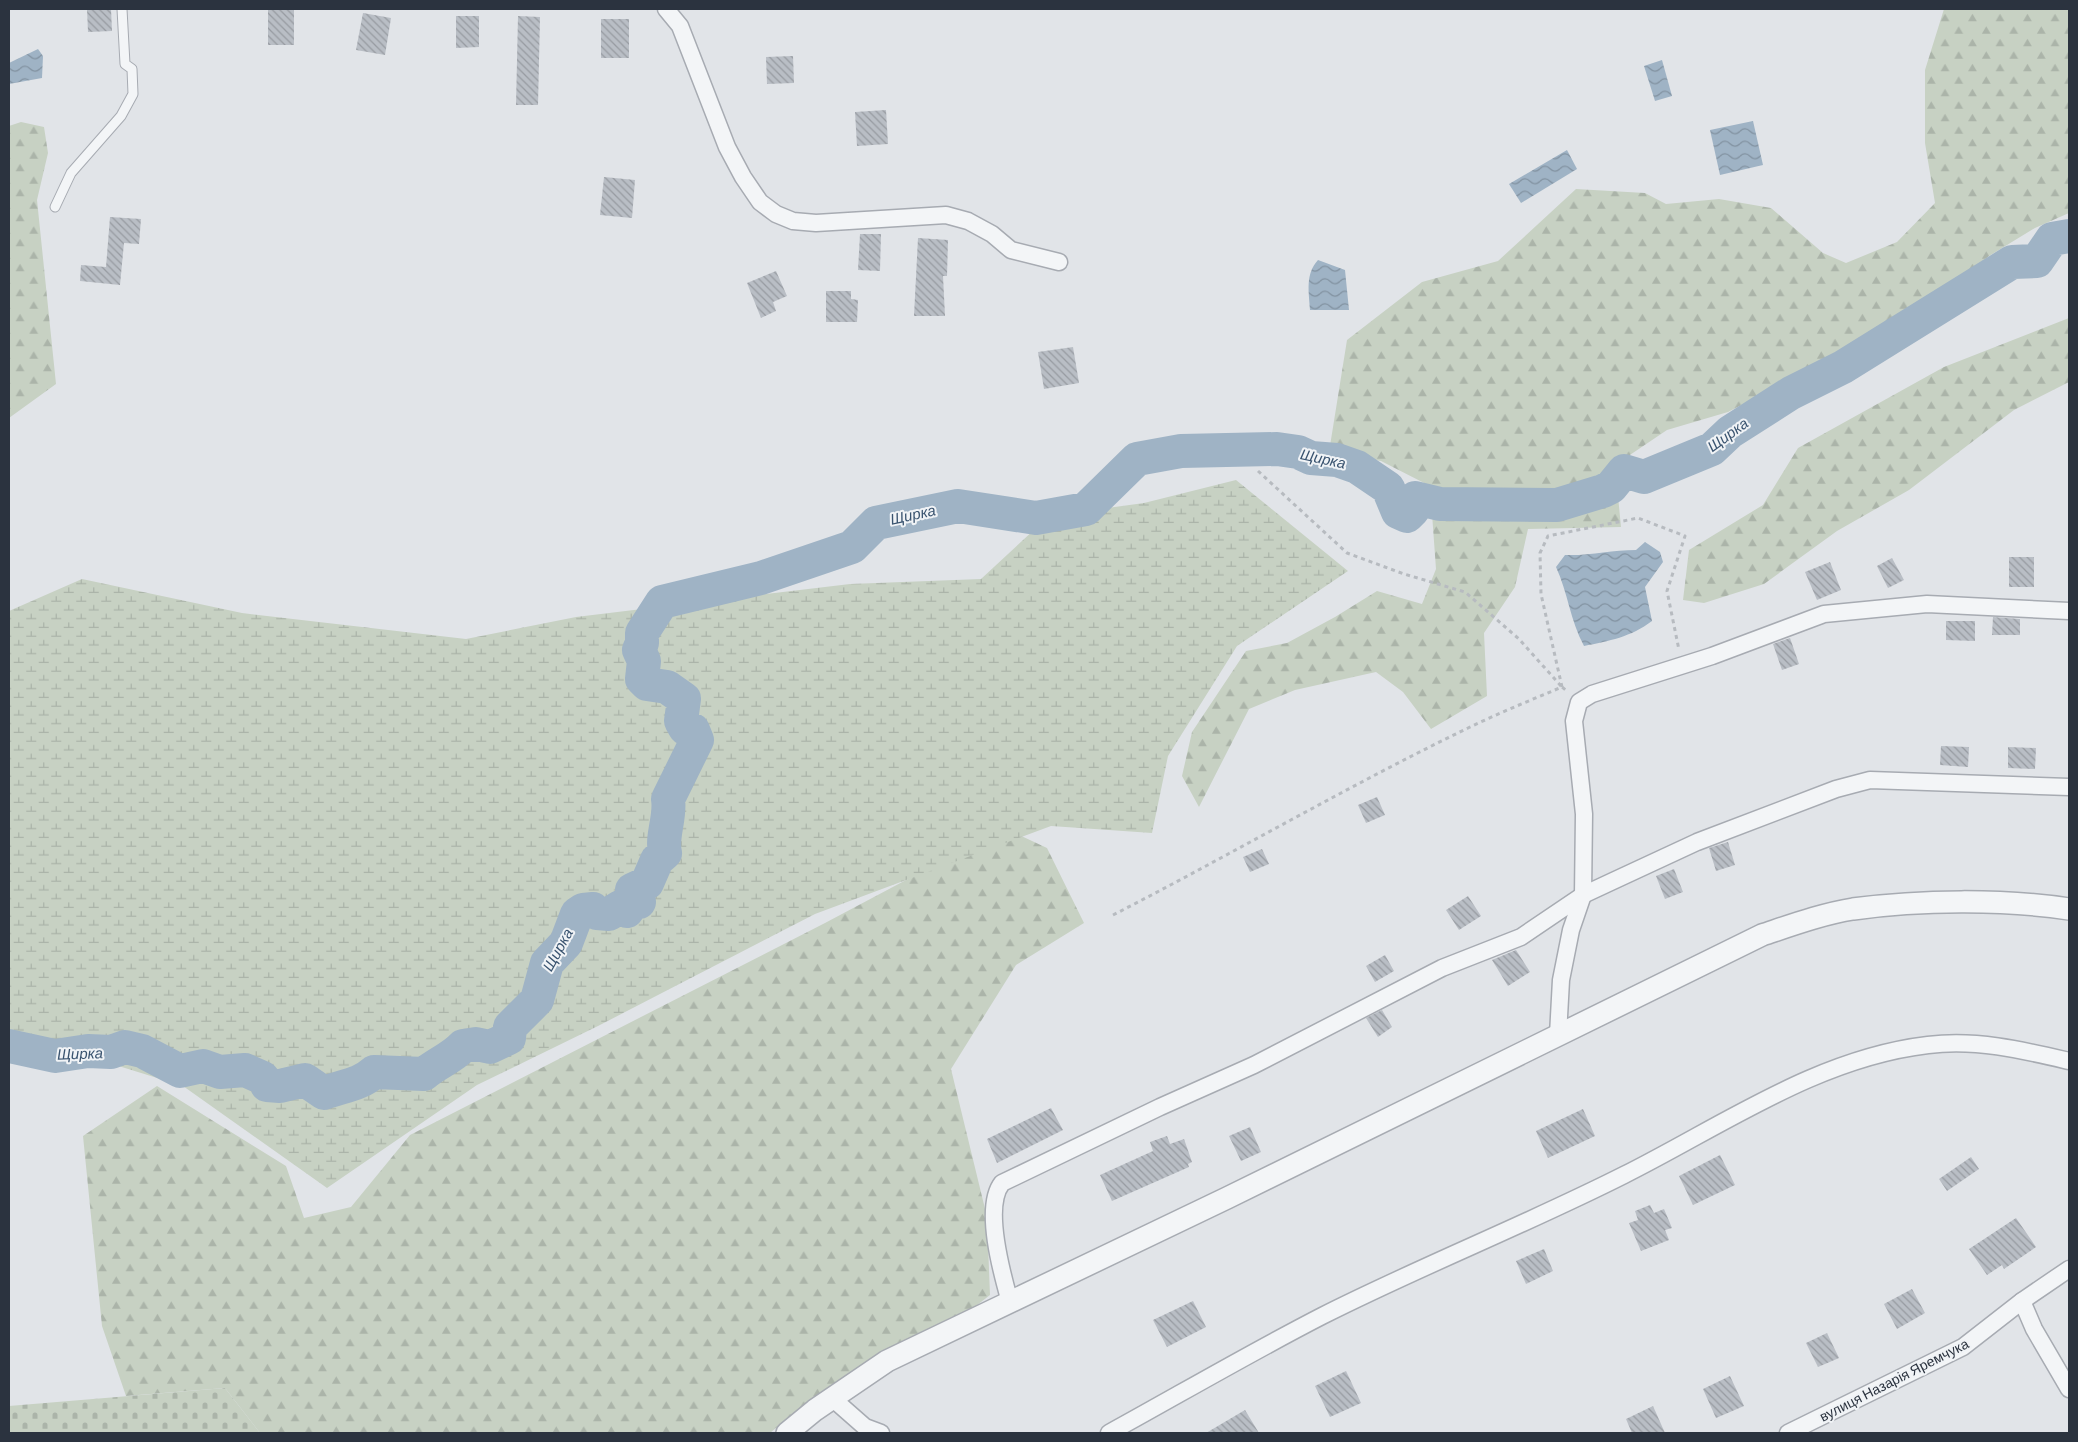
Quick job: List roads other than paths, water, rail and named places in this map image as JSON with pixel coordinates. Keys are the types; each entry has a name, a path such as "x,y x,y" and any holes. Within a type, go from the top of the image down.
{"street":[{"path":"666,9 680,26 727,147 743,177 760,202 776,214 793,220 816,223 946,215 968,221 992,234 1011,250 1059,262"},
{"path":"1558,1034 1561,980 1571,930 1583,895 1584,814 1574,721 1579,702 1592,694 1688,664 1824,614 1927,604 2069,611"},
{"path":"1010,1302 1000,1267 995,1216 995,1191 1002,1183 1152,1111 1254,1065 1442,968 1521,937 1583,895 1697,842 1836,789 1870,780 2069,787"},
{"path":"787,1433 832,1398 887,1361 1762,935 1804,921 1852,909 1929,903 2010,904 2069,909"},
{"path":"1109,1433 1322,1316 1623,1175 1812,1076 1874,1057 1926,1045 1958,1043 2004,1046 2069,1061"},
{"name":"вулиця Назарія Яремчука","path":"1788,1433 1963,1347 2022,1301 2069,1268"},
{"path":"2022,1301 2034,1329 2069,1389"},
{"path":"832,1398 865,1427 881,1433"}],"lane":[{"path":"55,207 71,173 121,116 133,94 132,69 125,64 122,9"}],"water":[{"path":"38,49 43,56 42,78 9,84 9,63"},
{"path":"1662,60 1672,96 1655,101 1644,66"},
{"path":"1753,121 1763,165 1720,175 1710,130"},
{"path":"1567,150 1577,169 1521,203 1509,184"},
{"path":"1318,260 1345,270 1349,310 1310,310 1309,277"},
{"path":"1645,542 1660,552 1663,562 1645,587 1652,621 1628,635 1584,646 1575,626 1556,567 1565,555 1636,550"}],"waterway":[{"name":"Щирка","path":"9,1046 55,1056 88,1051 111,1052 125,1047 142,1051 180,1071 203,1066 220,1072 245,1070 263,1078 267,1085 280,1086 305,1080 324,1093 357,1083 374,1072 424,1074 463,1046 476,1044 490,1047 509,1038 510,1027 537,1000 547,963 566,943 577,914 583,910 593,909 597,913 609,914 620,907 627,911 632,903 639,902 636,893 632,890 647,883 657,860 665,853 664,840 669,806 668,799 697,740 693,730 685,728 681,721 684,699 667,687 647,684 642,679 644,661 639,650 642,643 642,633 662,602 761,578 852,547 876,523 958,506 1036,518 1086,509 1137,459 1181,451 1277,449 1298,452 1311,458 1337,460 1357,467 1388,488 1398,512 1407,516 1413,510 1415,498 1440,504 1557,505 1611,487 1624,471 1644,477 1712,449 1730,432 1791,393 1843,367 2012,262 2037,261 2052,239 2069,236"}]}
